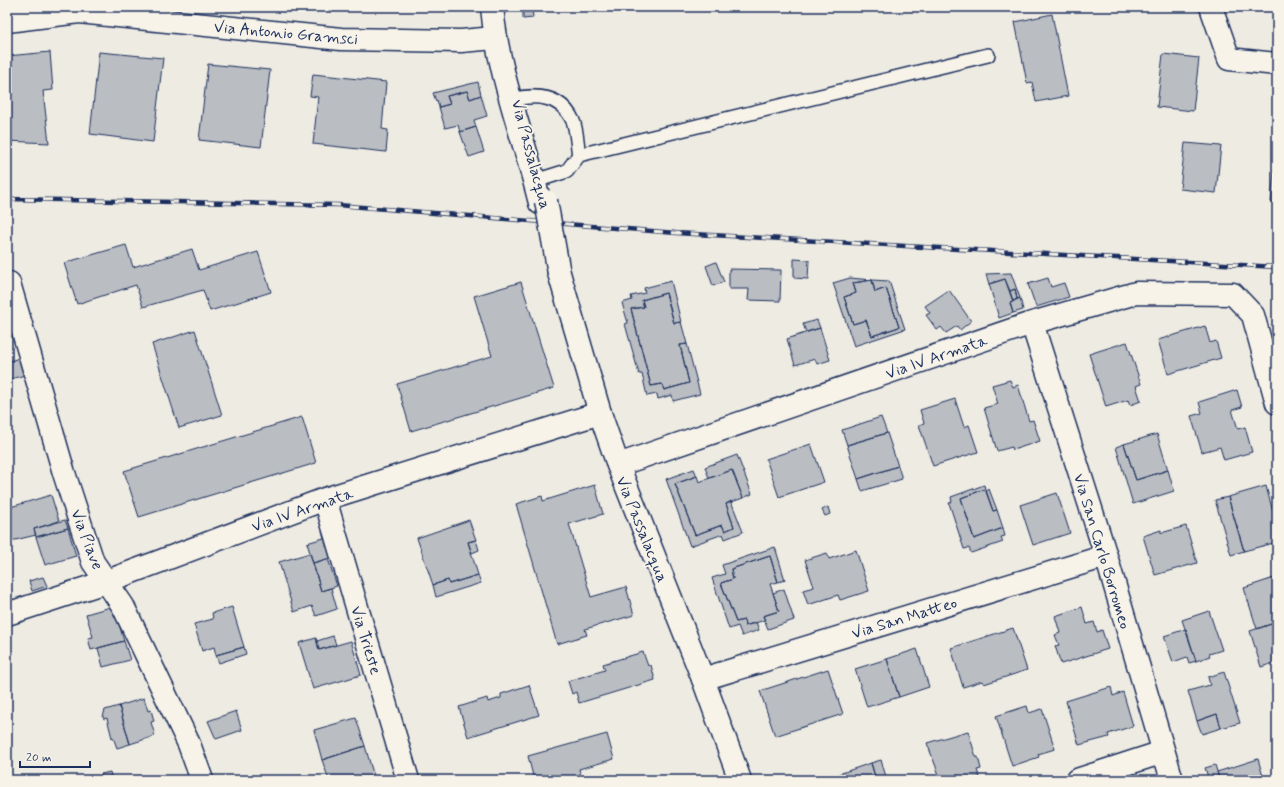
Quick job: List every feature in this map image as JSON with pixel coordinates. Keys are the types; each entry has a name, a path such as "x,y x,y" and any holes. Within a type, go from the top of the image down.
{"street":[{"name":"Via Passalacqua","path":"492,7 495,38 539,180 559,273 600,413 618,465 703,679 740,780"},
{"path":"1211,7 1229,59 1277,64"},
{"name":"Via Antonio Gramsci","path":"7,21 79,12 341,39 461,41 495,38"},
{"name":"Via Piave","path":"9,283 64,473 93,562 105,582 123,606 190,744 202,780"},
{"name":"Via IV Armata","path":"618,465 1032,323 1136,293 1233,294 1253,315 1277,403"},
{"name":"Via San Carlo Borromeo","path":"1032,323 1106,556 1172,780"},
{"name":"Via IV Armata","path":"7,614 105,582 325,499 600,413"},
{"name":"Via Trieste","path":"325,499 408,780"},
{"name":"Via San Matteo","path":"703,679 1106,556"},
{"path":"1077,780 1163,752"}],"lane":[{"path":"539,180 566,171 578,155 988,56"},
{"path":"514,99 538,95 558,102 574,122 578,155"}],"building":[{"path":"523,7 532,7 533,18 523,19"},
{"path":"1052,14 1068,96 1036,102 1032,82 1027,83 1015,22"},
{"path":"50,52 53,90 43,91 49,143 7,141 7,56"},
{"path":"99,52 163,58 153,142 90,134"},
{"path":"1163,54 1199,58 1193,111 1157,107"},
{"path":"208,64 270,70 261,147 199,140"},
{"path":"313,74 386,82 382,129 388,130 386,152 313,144 318,97 310,96"},
{"path":"478,82 481,95 470,99 467,91 447,96 450,104 439,107 433,93"},
{"path":"467,91 470,99 481,95 487,116 474,120 476,127 460,132 458,125 445,128 439,107 450,104 447,96"},
{"path":"476,127 484,152 469,157 460,132"},
{"path":"1185,143 1221,146 1216,193 1180,189"},
{"path":"1275,160 1277,160 1277,203 1271,202"},
{"path":"126,245 133,267 192,249 199,270 258,252 271,292 210,311 203,290 143,307 136,285 77,304 64,263"},
{"path":"794,259 809,260 808,279 794,278"},
{"path":"716,262 724,282 713,286 706,266"},
{"path":"729,269 781,270 780,301 748,300 749,289 729,289"},
{"path":"1011,273 1020,298 1017,299 1015,289 1010,291 1005,279 989,284 986,274"},
{"path":"850,278 889,281 905,329 854,346 833,283","holes":["872,280 875,292 886,288 899,327 872,336 866,320 853,324 844,297 856,293 853,283"]},
{"path":"1048,278 1051,287 1064,283 1069,297 1036,307 1028,284"},
{"path":"1005,279 1013,302 1010,303 1013,313 999,318 989,284"},
{"path":"872,280 875,292 886,288 899,327 872,336 866,320 853,324 844,297 856,293 853,283"},
{"path":"671,281 681,322 674,323 666,293 642,300 644,307 631,309 651,386 662,384 664,390 689,383 680,345 687,344 700,394 673,401 672,395 658,399 657,394 647,396 642,374 639,374 625,324 628,323 622,303 632,300 631,296 645,293 644,288"},
{"path":"521,282 554,388 411,431 397,384 492,356 474,296"},
{"path":"1015,289 1017,299 1013,301 1010,291"},
{"path":"949,290 971,321 960,330 957,326 946,333 941,327 937,330 926,315 930,313 925,306"},
{"path":"666,293 674,323 681,322 687,344 680,345 689,383 664,390 662,384 651,386 631,309 644,307 642,300"},
{"path":"1020,298 1023,310 1013,313 1010,303"},
{"path":"817,320 820,328 806,332 803,324"},
{"path":"1205,326 1210,343 1216,341 1221,358 1168,374 1158,340"},
{"path":"820,328 830,360 817,364 815,359 795,365 787,339"},
{"path":"195,330 222,415 179,428 152,344"},
{"path":"1127,342 1141,384 1136,386 1141,401 1130,405 1128,400 1106,407 1089,354"},
{"path":"19,358 25,375 7,380 7,362"},
{"path":"1010,380 1013,387 1018,385 1029,421 1033,420 1040,441 1013,450 1012,447 997,451 984,408 998,404 992,385"},
{"path":"1237,390 1242,407 1232,410 1238,429 1245,427 1252,452 1224,460 1220,447 1202,452 1191,416 1202,413 1199,402"},
{"path":"955,399 964,427 969,425 978,452 933,466 919,425 924,423 920,410"},
{"path":"302,417 316,463 139,517 124,471"},
{"path":"881,417 887,433 847,445 842,430"},
{"path":"887,433 898,466 858,479 847,445"},
{"path":"1157,434 1168,470 1136,480 1124,444"},
{"path":"811,444 824,482 779,497 766,459"},
{"path":"1124,444 1136,480 1168,470 1174,491 1133,504 1116,447"},
{"path":"737,455 752,494 743,498 732,470 709,478 705,467"},
{"path":"898,466 902,479 862,491 858,479"},
{"path":"694,469 697,476 675,484 695,535 722,525 725,531 734,527 726,504 731,501 743,532 725,539 723,534 690,546 666,479"},
{"path":"732,470 743,498 726,504 734,527 725,531 722,525 695,535 675,484 697,476 699,482"},
{"path":"595,485 603,514 569,524 591,597 626,587 634,615 585,629 587,635 557,644 516,504 542,496 543,501"},
{"path":"984,485 985,489 961,498 974,539 1003,528 1005,536 1001,537 1003,542 971,553 969,548 964,549 949,503 952,502 951,497"},
{"path":"1266,486 1277,527 1277,542 1244,551 1228,497"},
{"path":"985,489 993,511 997,510 1003,528 974,539 961,498"},
{"path":"989,489 997,510 993,511 986,490"},
{"path":"1057,493 1070,533 1033,545 1020,505"},
{"path":"51,495 59,521 34,529 36,535 7,542 7,508"},
{"path":"1228,497 1244,551 1231,555 1215,500"},
{"path":"828,507 830,514 825,516 822,510"},
{"path":"65,520 68,528 36,537 34,529"},
{"path":"469,520 476,540 468,542 478,575 449,584 448,580 433,585 417,538"},
{"path":"1186,526 1197,563 1155,575 1143,536 1161,530 1161,533"},
{"path":"68,528 76,556 45,565 36,537"},
{"path":"327,537 333,557 313,563 307,543"},
{"path":"476,540 479,550 472,553 468,542"},
{"path":"775,547 785,580 778,582 770,556 731,569 733,579 721,583 736,622 744,620 745,626 756,622 759,630 742,636 738,626 729,629 712,578 725,574 722,565"},
{"path":"856,550 869,591 840,600 838,595 808,605 803,590 814,587 805,560 827,553 829,559"},
{"path":"310,553 321,591 331,588 337,609 316,616 312,606 294,612 279,562"},
{"path":"770,556 778,582 770,584 779,611 763,616 765,620 745,626 744,620 736,622 721,583 733,579 731,569"},
{"path":"328,559 337,586 321,591 313,563"},
{"path":"478,575 481,583 436,597 433,585 448,580 449,584"},
{"path":"43,577 47,586 32,591 29,581"},
{"path":"1277,577 1277,622 1257,629 1244,588"},
{"path":"784,589 794,620 768,629 763,616 779,611 773,593"},
{"path":"114,606 124,641 91,650 88,638 93,637 86,614"},
{"path":"232,607 244,647 216,655 214,647 202,651 194,624 213,619 212,613"},
{"path":"1082,607 1087,624 1094,622 1097,632 1102,630 1108,649 1061,664 1055,646 1059,645 1055,635 1060,633 1055,616"},
{"path":"1209,611 1222,650 1209,654 1210,656 1196,661 1182,620"},
{"path":"1277,622 1277,662 1261,667 1250,631"},
{"path":"1013,628 1027,670 984,684 982,681 963,687 951,648"},
{"path":"1186,629 1196,661 1189,663 1187,657 1173,662 1164,636"},
{"path":"333,636 336,645 319,650 317,641"},
{"path":"316,638 319,650 351,641 361,675 313,689 299,643"},
{"path":"124,641 130,660 103,667 98,648"},
{"path":"244,647 246,654 219,663 216,655"},
{"path":"917,649 929,687 899,697 887,659"},
{"path":"643,652 648,666 651,665 655,680 579,703 576,692 572,694 568,681 605,670 603,664"},
{"path":"887,659 899,697 867,707 855,669"},
{"path":"828,669 843,714 775,736 760,691"},
{"path":"1224,672 1240,723 1221,728 1217,714 1197,721 1188,691 1210,685 1208,677"},
{"path":"529,685 539,715 468,737 459,707 487,698 488,702 501,698 501,694"},
{"path":"1111,687 1113,696 1123,692 1133,726 1108,734 1109,737 1079,745 1066,701"},
{"path":"1277,688 1277,709 1272,690"},
{"path":"144,698 148,711 151,710 154,721 151,722 155,736 130,744 119,706"},
{"path":"119,706 130,744 117,748 113,737 112,738 107,718 104,719 103,717 105,710"},
{"path":"1027,706 1029,713 1042,709 1055,749 1038,754 1039,757 1012,766 996,716"},
{"path":"236,711 242,730 216,739 208,721"},
{"path":"1217,714 1221,728 1202,734 1197,721"},
{"path":"356,718 365,746 322,760 314,730"},
{"path":"968,731 976,757 978,757 981,769 977,770 980,778 941,780 927,743"},
{"path":"607,734 614,759 579,769 582,780 534,780 528,756"},
{"path":"365,746 375,780 329,780 322,760"},
{"path":"1258,759 1264,780 1212,780 1219,778 1217,772"},
{"path":"881,760 887,780 876,780 871,763"},
{"path":"871,763 876,780 824,780 824,779"},
{"path":"1215,765 1219,778 1209,780 1205,768"},
{"path":"110,772 112,780 103,780 101,774"}],"railway":[{"path":"7,199 338,205 676,233 1277,267"}]}
